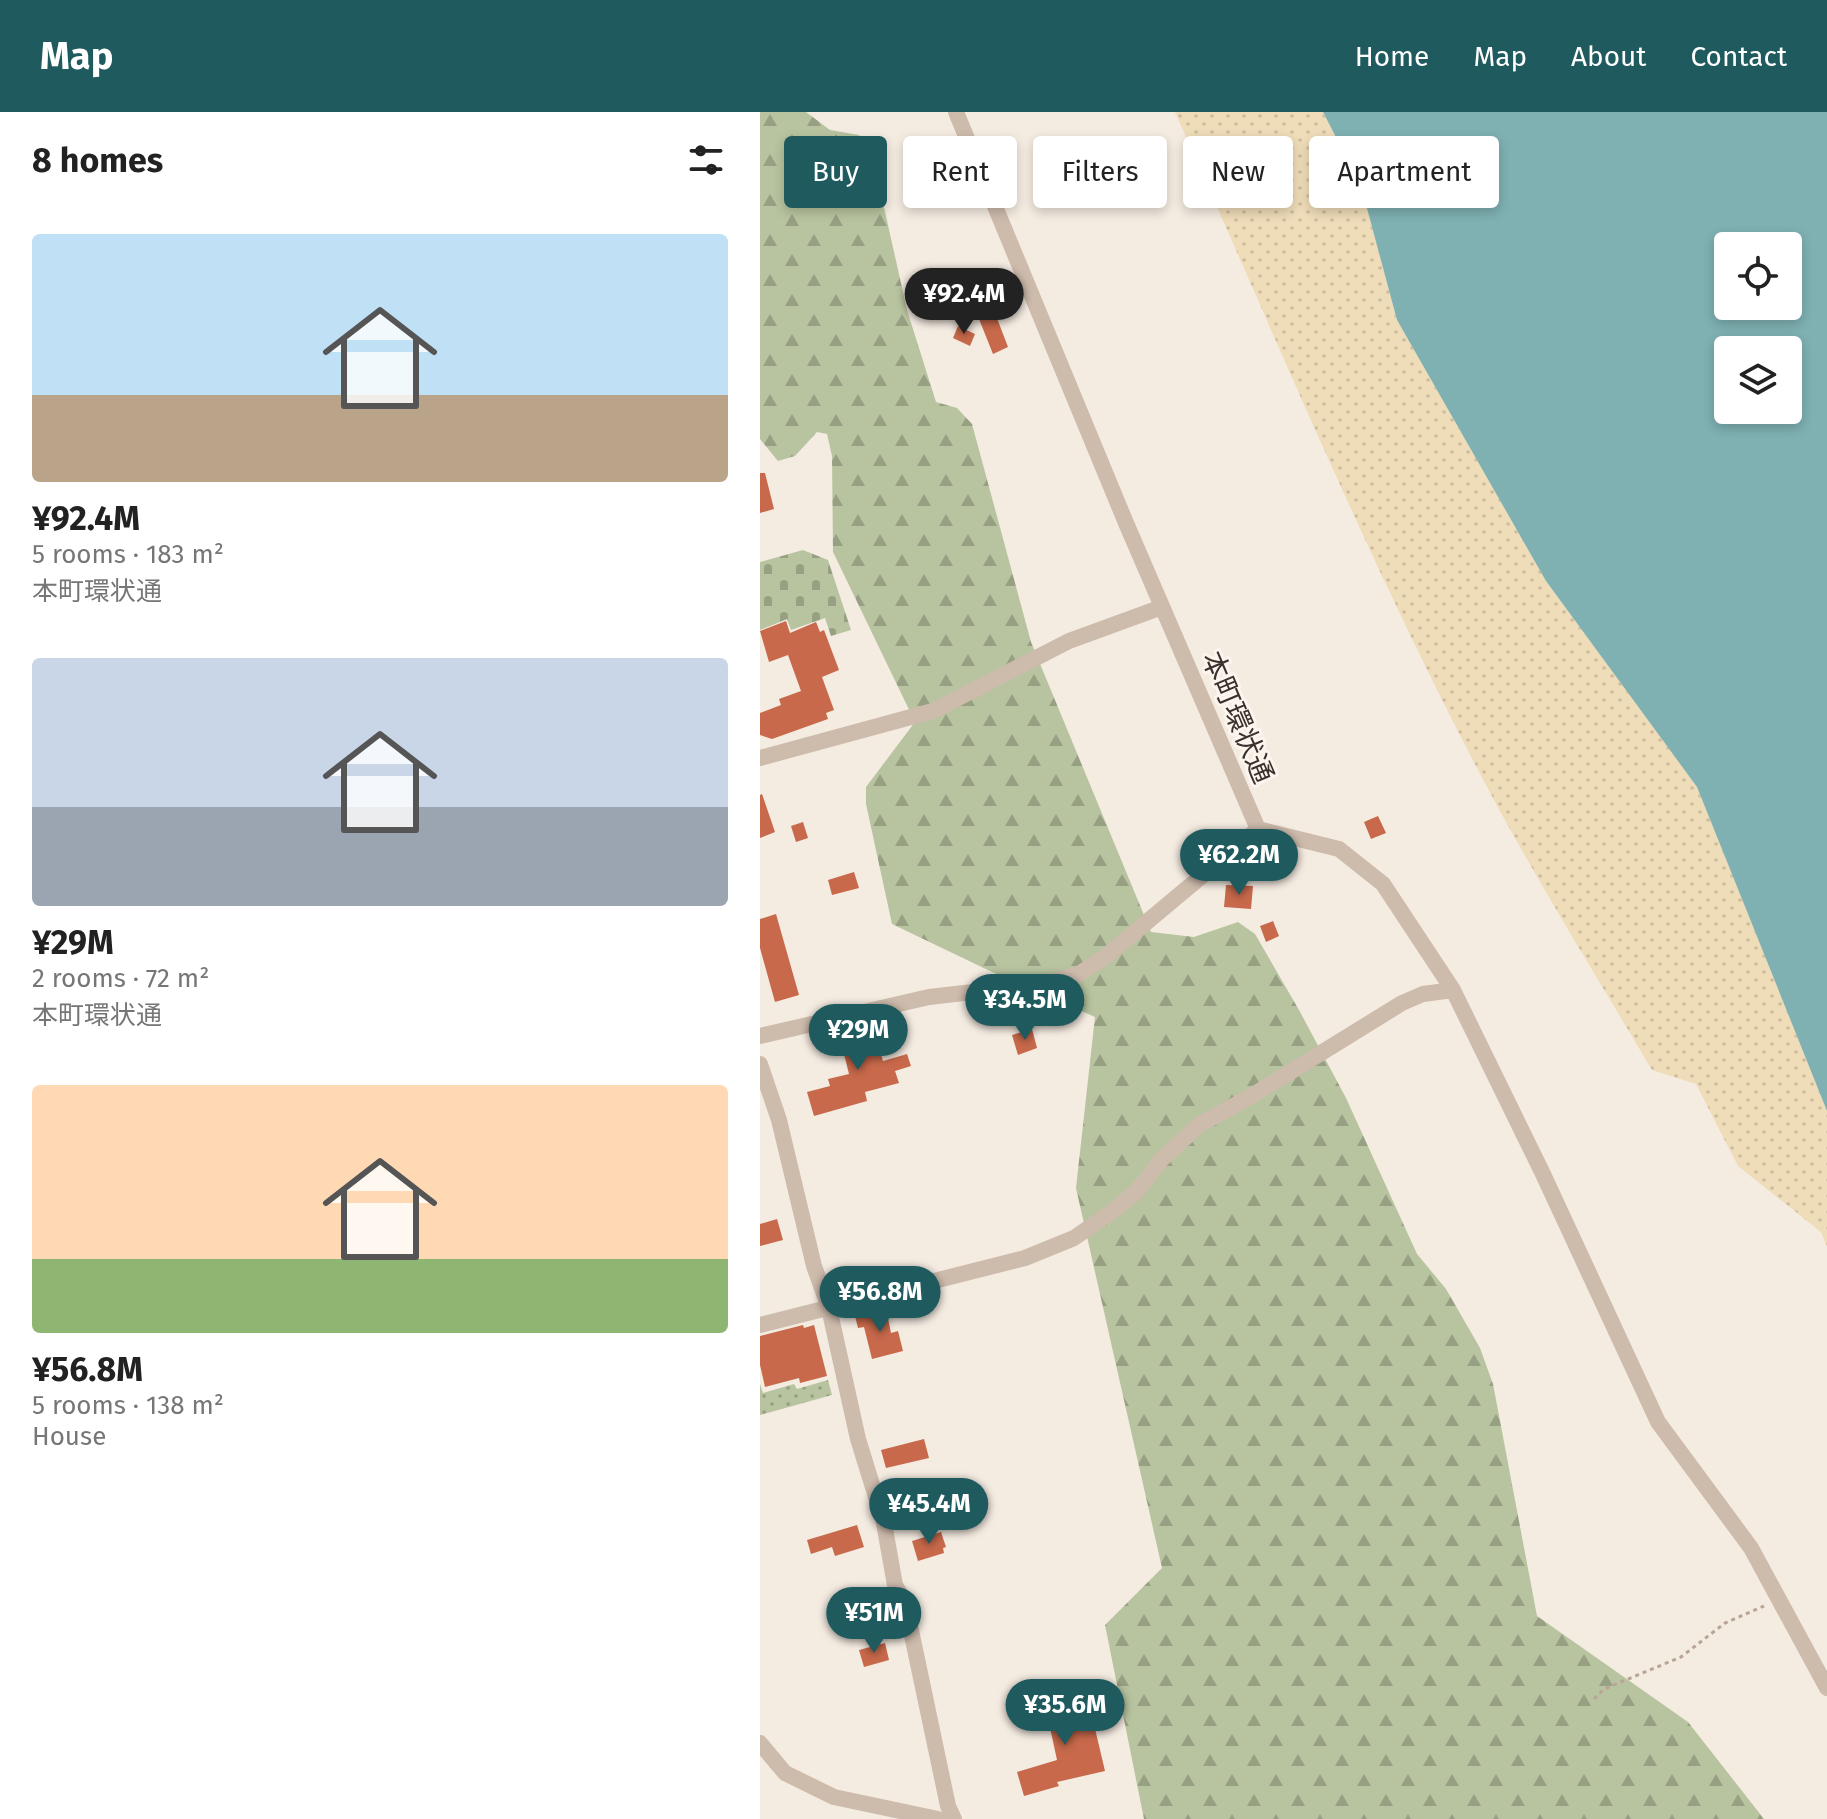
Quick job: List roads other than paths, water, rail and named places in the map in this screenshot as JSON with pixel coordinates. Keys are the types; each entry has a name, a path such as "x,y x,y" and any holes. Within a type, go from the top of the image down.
{"street":[{"name":"本町環状通","path":"956,112 1258,829"},
{"path":"760,758 933,711 1069,641 1162,607"},
{"path":"760,1036 929,997 1042,984 1079,974 1105,957 1258,829 1339,849 1383,884 1453,990 1543,1174 1658,1422 1751,1548 1827,1688"},
{"path":"760,1325 1025,1258 1074,1238 1137,1191 1162,1159 1199,1125 1402,1003 1423,994 1453,990"},
{"path":"760,1064 779,1120 814,1266 829,1308 858,1439 884,1523 895,1585 905,1602 948,1806 954,1819"},
{"path":"760,1743 785,1773 834,1797 938,1819"}],"water":[{"path":"1323,112 1827,112 1827,1111 1697,787 1546,581 1397,320 1367,208 1499,208 1499,136 1335,136"}]}
